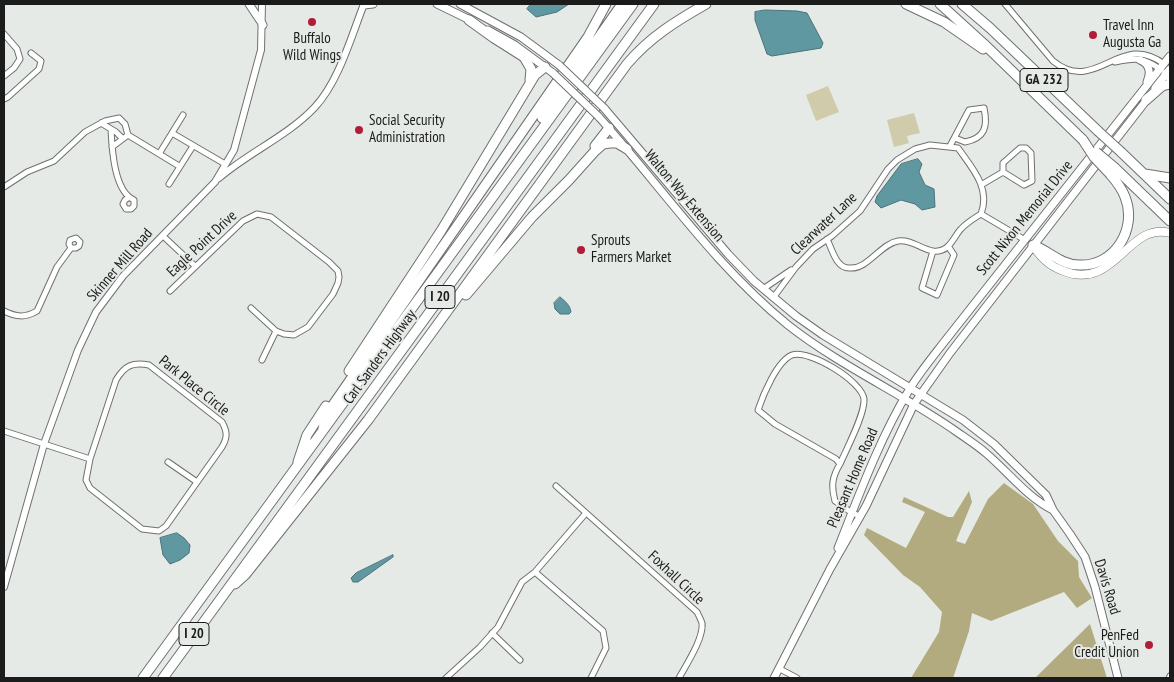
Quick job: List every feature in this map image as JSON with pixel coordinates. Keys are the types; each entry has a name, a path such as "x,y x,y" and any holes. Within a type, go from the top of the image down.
{"highway":[{"path":"323,432 326,415 588,37 606,4"},
{"path":"512,171 527,140 622,4"},
{"name":"Carl Sanders Highway","path":"143,678 633,4"},
{"name":"Carl Sanders Highway","path":"163,678 654,4"},
{"path":"226,590 245,575 368,420 631,59 672,22 706,4"},
{"path":"906,4 944,22 999,60"},
{"name":"GA 232","path":"940,4 1083,140 1094,157 1113,171"},
{"name":"GA 232","path":"962,4 990,28 1170,199"},
{"path":"971,4 990,28"},
{"path":"469,20 527,60 531,73 529,85"},
{"path":"296,468 307,435 441,230 535,75 549,70"},
{"path":"1142,99 1162,86 1170,84"},
{"path":"558,190 609,128"},
{"path":"440,321 452,312 532,217 595,151 603,144 617,143 627,149"},
{"path":"1029,242 1047,250 1063,262 1072,265 1090,265 1111,254 1123,240 1129,214 1126,197 1113,171"},
{"path":"1113,171 1170,221"},
{"path":"1142,173 1170,178"}],"main road":[{"path":"249,4 263,25"},
{"path":"364,5 373,4"},
{"name":"Walton Way Extension","path":"437,4 515,46 549,70 609,128 709,246 761,302 789,326 818,346 914,404"},
{"name":"Walton Way Extension","path":"460,4 521,37 558,64 604,108 717,241 773,298 823,335 921,394"},
{"name":"Scott Nixon Memorial Drive","path":"904,399 941,346 1029,242 1167,70 1170,56"},
{"path":"1140,60 1147,64 1149,73 1142,99"},
{"path":"549,70 558,64"},
{"path":"609,128 613,118"},
{"path":"1029,242 1039,256 1052,266 1066,272 1089,274 1110,266 1144,236 1158,232 1170,233"},
{"path":"709,246 717,241"},
{"name":"Scott Nixon Memorial Drive","path":"914,404 1029,242"},
{"name":"Davis Road","path":"921,394 963,420 994,444 1046,495 1053,510 1084,557 1095,587 1118,678"},
{"name":"Pleasant Home Road","path":"830,569 852,513 904,399"},
{"name":"Davis Road","path":"914,404 986,453 1040,504 1053,510"},
{"name":"Pleasant Home Road","path":"774,678 830,569 860,516 914,404"}],"street":[{"name":"Skinner Mill Road","path":"4,587 44,444 78,350 96,312 123,276 215,182 234,150 261,50 262,4"},
{"path":"1005,4 1053,61 1063,68 1084,71 1128,59 1151,63 1167,70"},
{"path":"215,182 280,135 315,106 329,86 364,5"},
{"path":"4,34 17,49 20,59 17,65 4,76"},
{"path":"4,99 39,69 41,61 31,53"},
{"path":"1109,63 1124,55 1135,53 1149,55 1167,70"},
{"path":"827,239 840,264 847,269 856,268 898,241 910,241 933,251 945,249 966,224 981,214 984,206 984,192 981,184 958,148 950,146 969,110 984,108 985,129 979,137 965,142 955,138"},
{"path":"159,154 183,115"},
{"path":"4,187 27,172 54,161 85,132 119,118 125,124 128,135 179,166"},
{"path":"101,124 116,132 122,138"},
{"path":"110,130 119,180 128,198"},
{"path":"172,133 225,164"},
{"path":"112,146 128,135"},
{"name":"Clearwater Lane","path":"773,298 796,267 813,249 860,211 896,160 915,149 930,144 950,146"},
{"path":"170,184 179,166 193,146"},
{"path":"1020,148 1026,148 1031,153 1032,181 1028,184 1024,185 1003,172 1004,163 1020,148"},
{"path":"234,150 246,158"},
{"path":"981,184 1003,172"},
{"name":"Eagle Point Drive","path":"170,291 243,221 257,214 271,217 329,262 338,271 339,277 338,283 328,301 308,327 294,335 276,331"},
{"path":"981,214 1029,242"},
{"path":"163,236 195,266"},
{"path":"933,251 922,288 937,295 954,256 948,246"},
{"path":"4,311 18,317 37,311 57,267 71,248"},
{"path":"763,289 796,267"},
{"path":"251,308 276,331 262,360"},
{"path":"811,357 818,346"},
{"path":"840,464 836,458 775,424 758,410 763,395 783,362 794,355 806,355 824,363 858,386 864,396 864,404 857,424 840,464 834,473 832,483 835,501 852,513 860,516"},
{"name":"Park Place Circle","path":"137,362 149,365 222,422 226,430 226,440 222,447 166,526 159,531 149,531 133,522 90,488 86,480 90,459 116,380 120,373 128,366 137,362"},
{"path":"4,431 90,459"},
{"path":"168,462 197,482"},
{"name":"Foxhall Circle","path":"556,486 697,612 702,622 702,630 679,678"},
{"path":"446,678 480,647 492,633 502,620 522,582 535,572 586,513"},
{"path":"535,572 603,631 606,648 591,678"},
{"path":"492,633 520,660"},
{"path":"780,669 797,678"}],"shaded area":[{"path":"828,86 839,112 816,121 806,95"},
{"path":"914,113 920,133 907,136 909,143 894,147 887,120"},
{"path":"1004,483 1033,504 1058,541 1078,561 1079,577 1092,598 1077,608 1064,592 991,621 972,613 969,631 953,678 911,678 939,632 942,612 920,587 903,575 864,535 867,528 906,548 925,512 902,502 904,497 948,517 953,517 969,491 972,502 956,541 965,544 988,499"},
{"path":"1090,624 1107,678 1035,678"}],"water":[{"path":"531,4 569,4 557,12 536,17 527,9"},
{"path":"765,10 807,13 823,43 821,48 772,56 767,54 755,20 755,12"},
{"path":"918,159 922,164 919,172 925,185 934,189 935,207 922,210 915,204 901,200 881,208 875,202 877,196 901,164"},
{"path":"560,297 570,307 571,312 569,314 560,314 555,309 554,303"},
{"path":"177,533 190,545 189,553 180,560 170,564 163,555 160,538"},
{"path":"393,555 393,557 358,582 353,582 351,578 356,573"}],"place":[{"name":"Buffalo Wild Wings","path":"312,22"},
{"name":"Travel Inn Augusta Ga","path":"1093,35"},
{"name":"Social Security Administration","path":"359,130"},
{"name":"Sprouts Farmers Market","path":"581,250"},
{"name":"PenFed Credit Union","path":"1149,645"}]}
